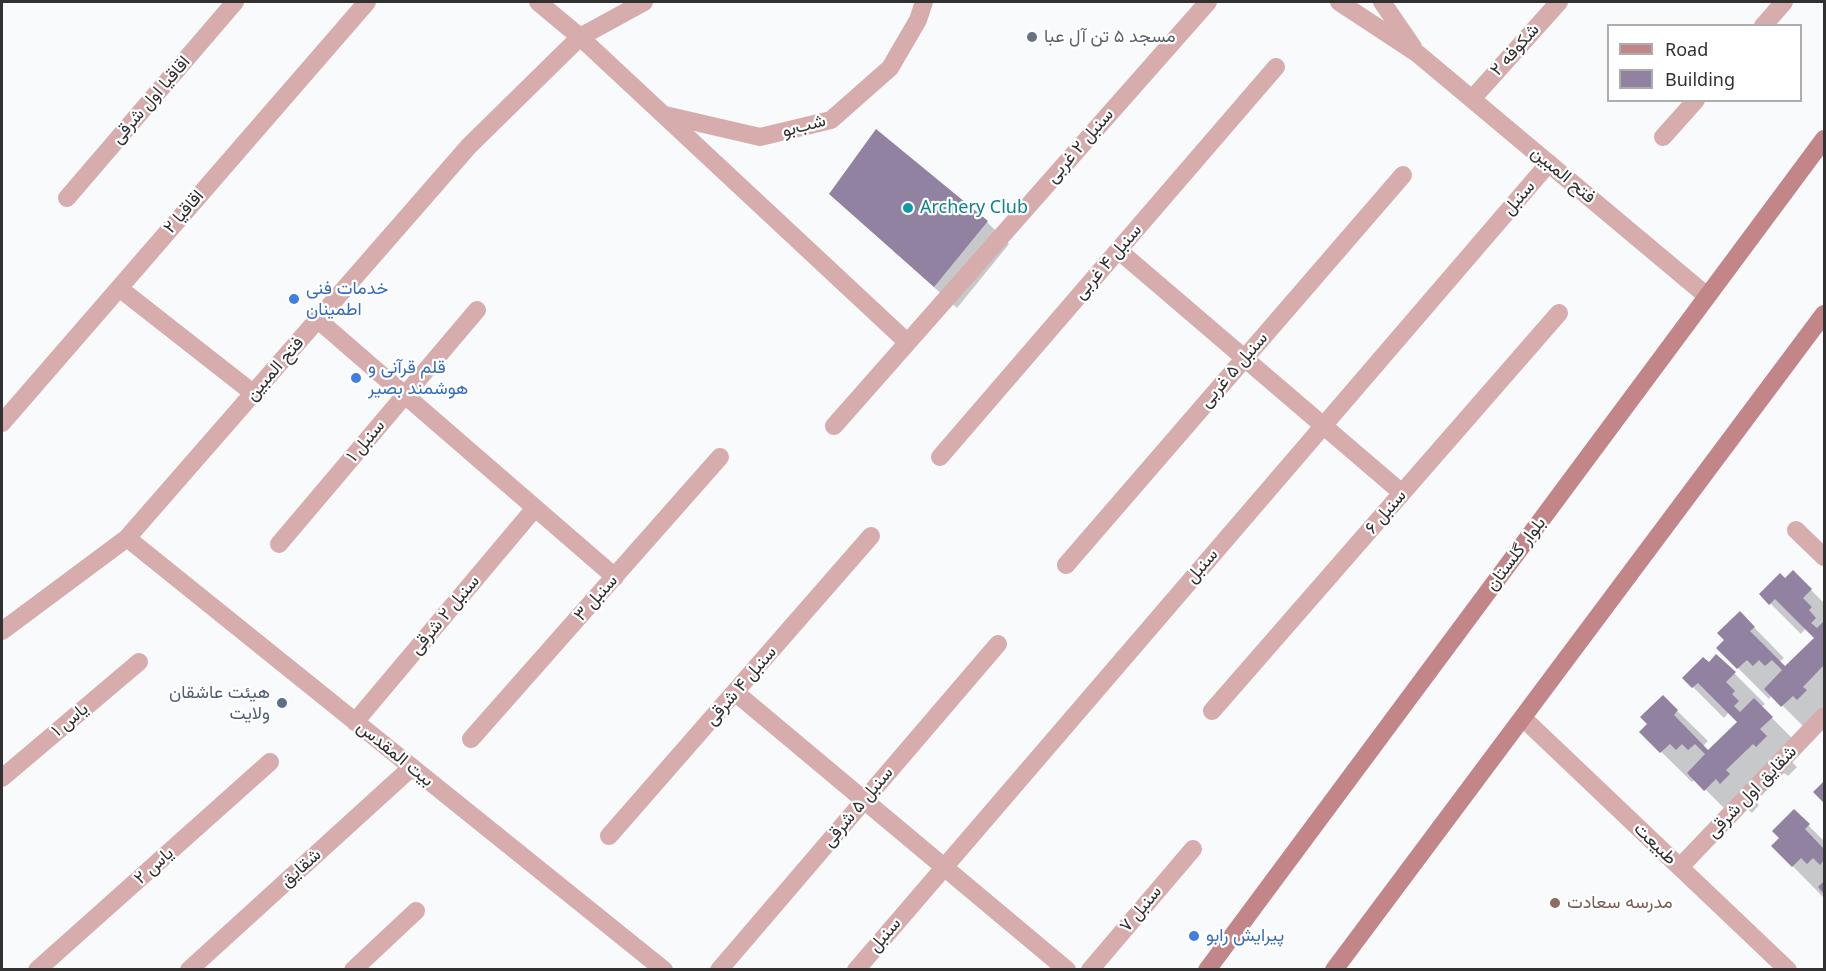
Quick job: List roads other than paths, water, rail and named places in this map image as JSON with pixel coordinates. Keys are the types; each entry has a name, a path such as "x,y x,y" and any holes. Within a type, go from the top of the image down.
{"main road":[{"name":"بلوار گلستان","path":"1207,969 1824,139"},
{"path":"1334,969 1824,314"}],"street":[{"name":"اقاقیا اول شرقی","path":"67,198 235,2"},
{"name":"اقاقیا ۲","path":"2,423 366,2"},
{"path":"538,2 580,37 907,342"},
{"name":"فتح المبین","path":"2,631 127,538 469,146 580,37 644,2"},
{"name":"شب‌بو","path":"663,114 760,137 831,120 890,68 918,20 924,2"},
{"name":"سنبل ۲ غربی","path":"834,426 1208,2"},
{"path":"1339,2 1418,54"},
{"path":"1382,2 1418,54"},
{"name":"شکوفه ۲","path":"1472,99 1559,2"},
{"path":"1765,24 1784,2"},
{"name":"فتح المبین","path":"1418,54 1707,296"},
{"name":"سنبل ۴ غربی","path":"940,457 1276,67"},
{"path":"1663,137 1694,102"},
{"name":"سنبل","path":"856,969 1549,163"},
{"name":"سنبل ۵ غربی","path":"1066,565 1403,175"},
{"path":"1118,250 1402,493"},
{"path":"119,288 253,393"},
{"name":"سنبل ۱","path":"279,544 477,310"},
{"name":"سنبل ۶","path":"1212,711 1559,313"},
{"path":"317,319 615,577"},
{"name":"سنبل ۳","path":"471,739 720,457"},
{"name":"سنبل ۲ شرقی","path":"355,722 535,508"},
{"path":"1796,530 1824,557"},
{"name":"سنبل ۴ شرقی","path":"609,836 872,536"},
{"name":"بیت المقدس","path":"127,538 664,969"},
{"name":"سنبل ۵ شرقی","path":"719,969 998,644"},
{"name":"یاس ۱","path":"2,778 139,662"},
{"path":"736,693 1067,969"},
{"name":"شقایق اول شرقی","path":"1680,867 1824,716"},
{"name":"طبیعت","path":"1523,718 1788,969"},
{"name":"یاس ۲","path":"37,969 270,762"},
{"name":"شقایق","path":"189,969 412,767"},
{"name":"سنبل ۷","path":"1090,969 1193,849"},
{"path":"352,969 416,911"}],"place":[{"name":"مسجد ۵ تن آل عبا","path":"1032,37"},
{"name":"Archery Club","path":"908,208"},
{"name":"خدمات فنی اطمینان","path":"294,299"},
{"name":"قلم قرآنی و هوشمند بصیر","path":"356,378"},
{"name":"هیئت عاشقان ولایت","path":"282,703"},
{"name":"مدرسه سعادت","path":"1555,903"},
{"name":"پیرایش رابو","path":"1194,936"}]}
